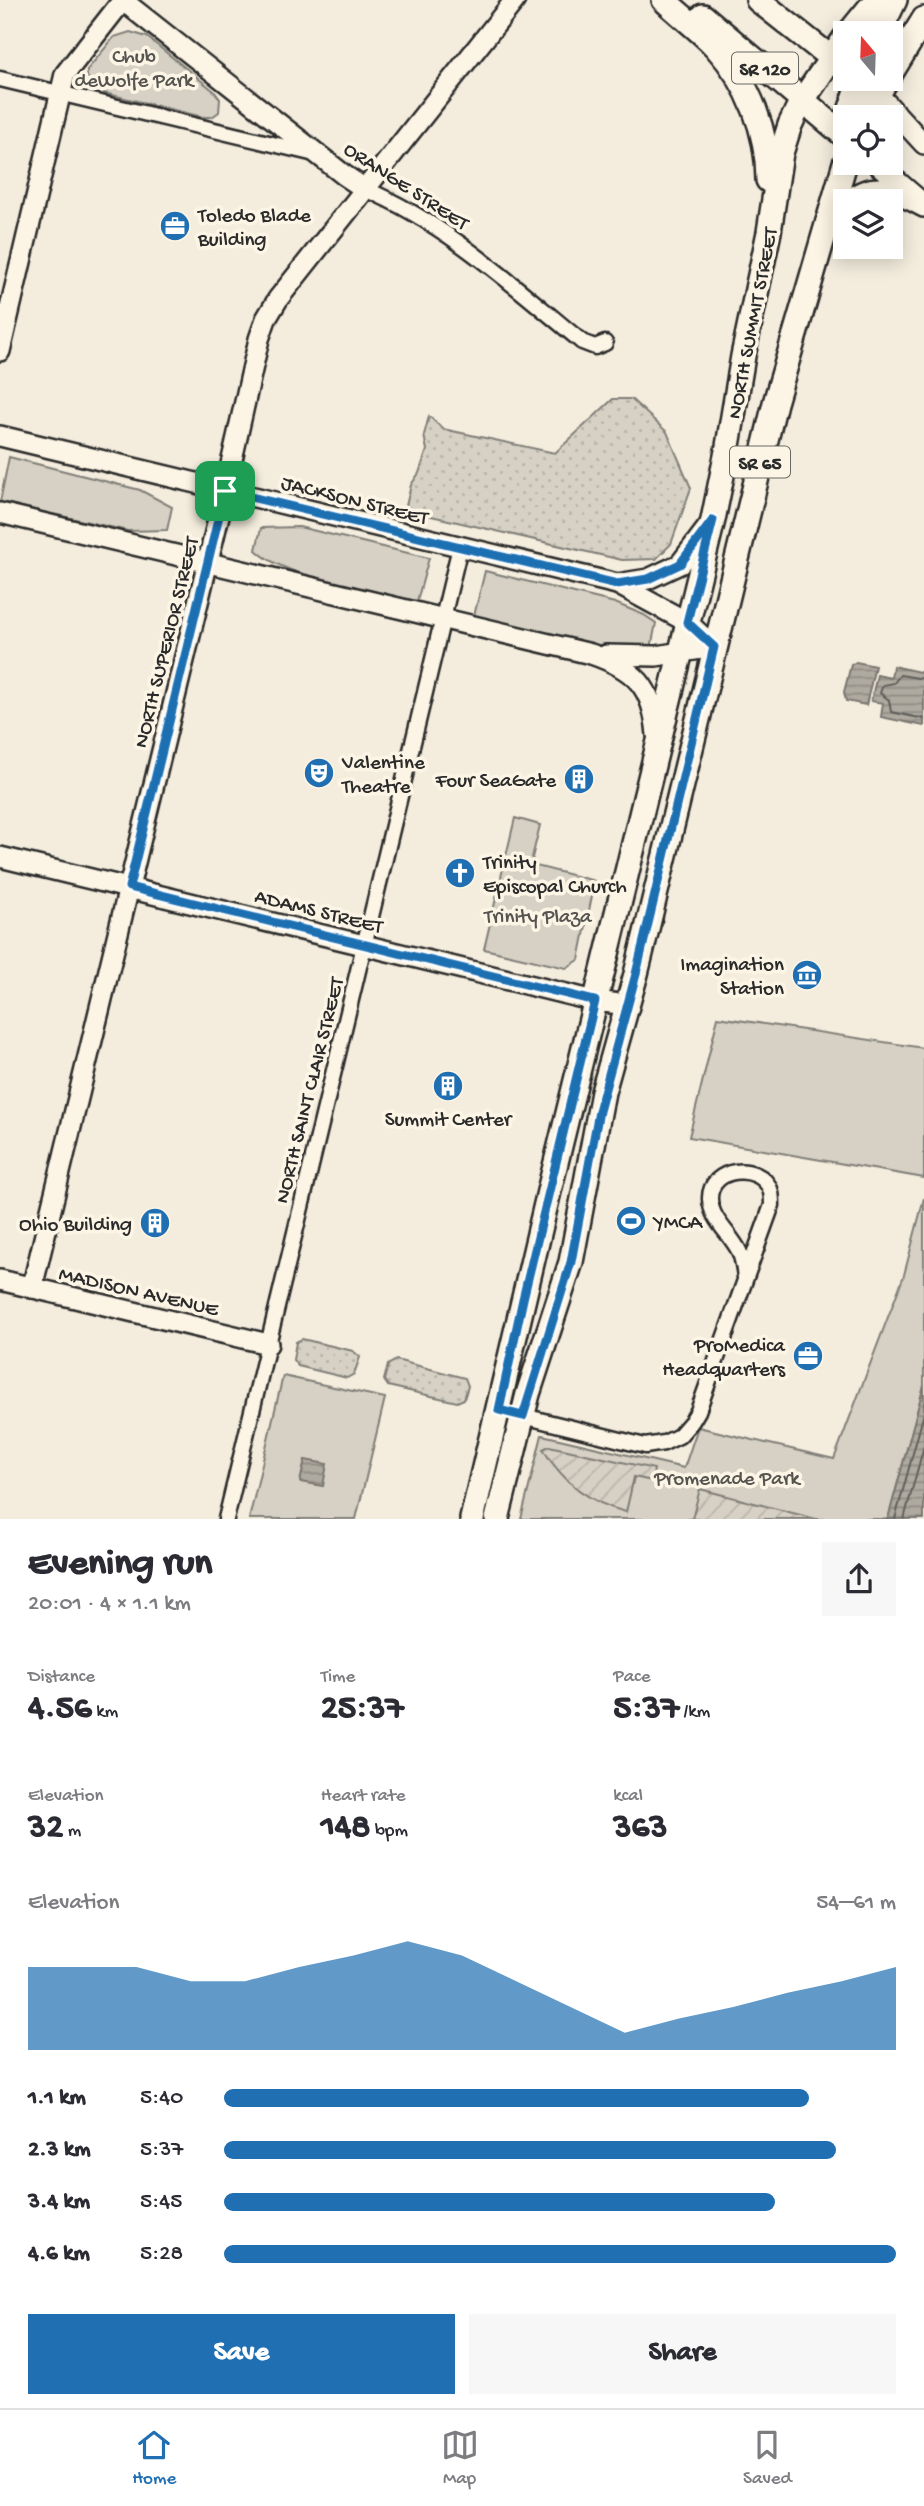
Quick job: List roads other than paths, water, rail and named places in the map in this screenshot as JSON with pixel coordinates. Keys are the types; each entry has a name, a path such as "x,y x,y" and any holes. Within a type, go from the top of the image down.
{"main road":[{"path":"664,0 715,47 739,78 756,112 768,169 769,232"},
{"name":"SR 120","path":"684,0 833,126"},
{"name":"SR 120","path":"758,0 833,57"},
{"path":"859,21 876,0"},
{"path":"885,21 895,0"},
{"path":"903,53 924,19"},
{"name":"NORTH SUMMIT STREET","path":"472,1519 713,520 769,232 781,153 802,100 833,88"},
{"name":"NORTH SUMMIT STREET","path":"497,1519 523,1416 571,1262 603,1092 628,1005 775,403 841,175"},
{"path":"903,194 924,204"},
{"path":"811,278 833,240"},
{"path":"550,1187 560,1179 569,1178 584,1189"},
{"path":"519,1317 531,1328 550,1324"}],"street":[{"name":"ORANGE STREET","path":"122,0 344,176 387,198 441,232 582,342 595,347 605,343"},
{"path":"0,351 60,94 70,65 122,0"},
{"name":"NORTH SUPERIOR STREET","path":"32,1288 208,563 259,338 266,319 278,299 515,0"},
{"path":"0,79 320,155"},
{"path":"873,91 924,144"},
{"path":"890,175 924,204"},
{"name":"JACKSON STREET","path":"0,436 617,584 687,622 714,647"},
{"path":"0,513 591,654 628,669 640,684 656,714 658,743"},
{"name":"JACKSON STREET","path":"617,584 648,579 680,564 713,520"},
{"name":"NORTH SAINT CLAIR STREET","path":"226,1519 460,547"},
{"path":"591,654 656,656 714,647"},
{"name":"ADAMS STREET","path":"0,857 595,1001 628,1005"},
{"path":"499,1410 645,1446 670,1440 685,1430 698,1411 772,1205 771,1190 765,1181 755,1174 742,1171 716,1180 710,1198 717,1221 740,1254 745,1278"},
{"name":"MADISON AVENUE","path":"0,1280 268,1344"}],"water":[{"path":"856,662 875,666 866,705 846,701 844,692 851,665"},
{"path":"893,666 924,673 924,726 881,717 883,703 871,701 877,675 891,678"},
{"path":"924,1386 924,1519 888,1519 923,1389"},
{"path":"305,1460 327,1464 323,1486 300,1482"}],"place":[{"name":"Toledo Blade Building","path":"175,226"},
{"name":"Valentine Theatre","path":"319,773"},
{"name":"Four SeaGate","path":"579,779"},
{"name":"Trinity Episcopal Church","path":"460,873"},
{"name":"Imagination Station","path":"807,975"},
{"name":"Summit Center","path":"448,1086"},
{"name":"YMCA","path":"631,1221"},
{"name":"Ohio Building","path":"155,1223"},
{"name":"ProMedica Headquarters","path":"808,1356"}],"park label":[{"name":"Chub deWolfe Park","path":"134,67"},
{"name":"Trinity Plaza","path":"538,915"},
{"name":"Promenade Park","path":"727,1477"}]}
